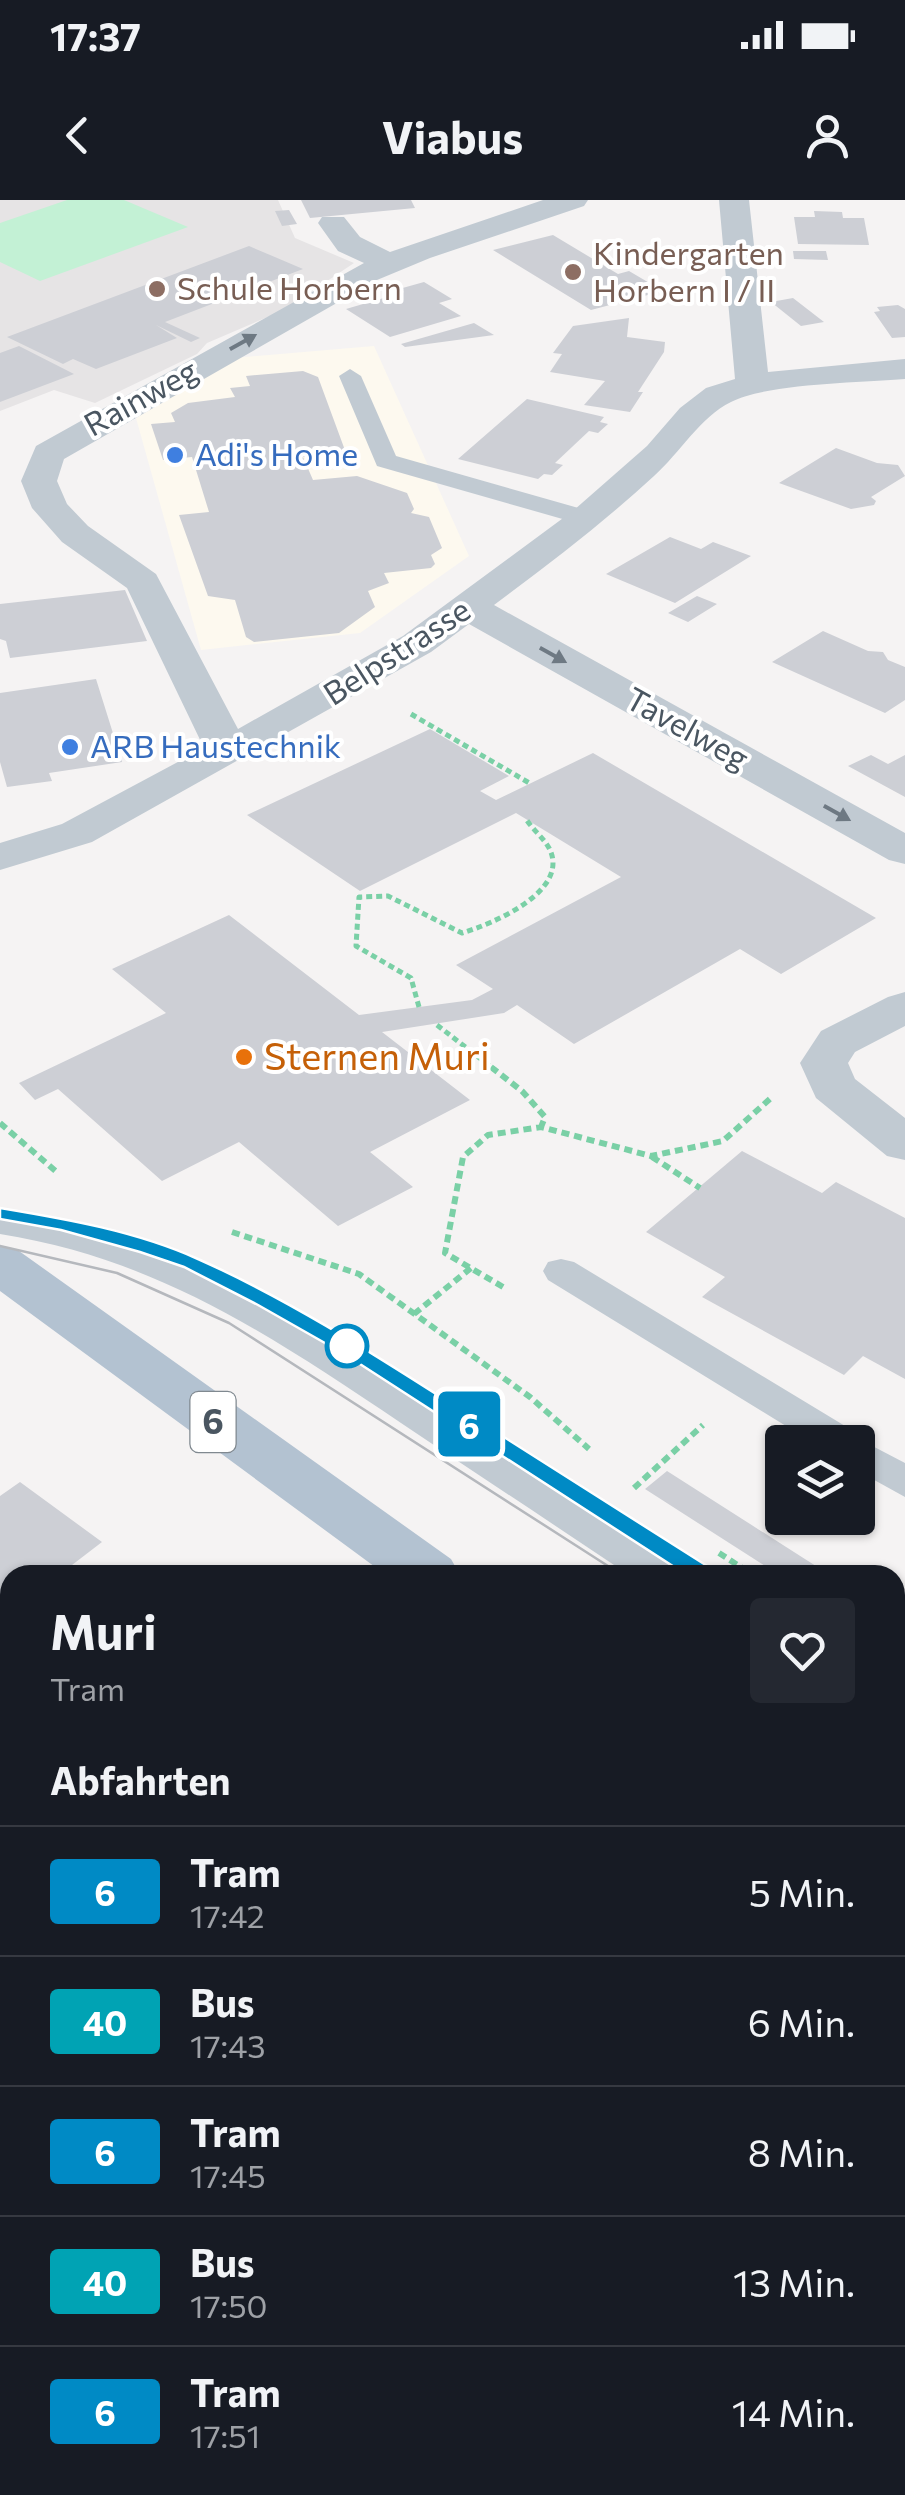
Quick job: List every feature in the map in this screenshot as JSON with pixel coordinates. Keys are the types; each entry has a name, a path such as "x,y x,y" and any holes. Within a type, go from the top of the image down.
{"main road":[{"name":"6","path":"0,1264 416,1565"}],"street":[{"name":"Rainweg","path":"227,753 209,709 143,582 76,534 45,498 39,481 48,453 389,263 574,200"},
{"path":"734,200 752,384"},
{"path":"334,223 349,244 389,263"},
{"name":"Belpstrasse","path":"0,857 77,833 355,682 468,607 587,518 718,395 752,384 905,369"},
{"path":"858,372 905,401"},
{"name":"Tavelweg","path":"468,607 905,850"},
{"path":"905,1006 838,1042 824,1064 833,1087 905,1144"}],"lane":[{"path":"350,376 386,461 587,518"},
{"path":"0,1222 63,1233 140,1255 251,1310 645,1565"},
{"path":"560,1270 814,1425"},
{"path":"875,1463 905,1482"}],"path":[{"path":"355,682 531,784"},
{"path":"419,1007 411,978 356,946 354,914 359,896 388,896 462,933 488,926 528,901 545,885 553,868 550,850 526,818"},
{"path":"437,1025 522,1090 545,1117 541,1128"},
{"path":"651,1156 724,1142 764,1104"},
{"path":"560,1270 525,1300 446,1253 463,1157 488,1135 541,1128 651,1156 700,1188"},
{"path":"472,1268 414,1314 530,1397 600,1459"},
{"path":"620,1481 630,1492 748,1384"}],"shaded area":[{"name":"Schule Horbern","path":"0,200 278,200 295,238 354,263 284,310 207,343 197,354 95,403 54,390 0,411"},
{"path":"374,346 469,556 360,633 201,650 136,418 234,358"}],"green space":[{"path":"67,200 124,200 188,227 40,281 0,262 0,223"}],"building":[{"path":"301,200 411,200 415,208 310,218"},
{"path":"289,210 297,224 282,226 275,211"},
{"path":"814,211 864,218 869,245 798,244 794,217 815,217"},
{"name":"Kindergarten Horbern I / II","path":"553,235 618,274 629,271 663,291 591,310 493,250"},
{"path":"249,246 303,269 165,322 200,338 191,342 156,325 177,338 96,369 73,359 63,364 7,337"},
{"path":"793,251 826,251 828,260 794,259"},
{"path":"424,282 452,299 439,303 461,316 390,337 346,309 404,292 399,289"},
{"path":"793,298 824,322 801,326 771,302"},
{"path":"898,305 905,309 905,337 892,338 874,312 880,311 877,307"},
{"path":"629,318 627,337 665,342 664,352 630,412 584,405 605,381 550,372 562,354 553,353 573,326"},
{"path":"474,323 494,335 405,347 401,344"},
{"path":"19,346 74,374 0,402 0,353"},
{"path":"303,371 318,377 346,453 303,457 313,480 357,476 407,493 414,509 411,513 429,517 442,548 431,555 435,564 431,568 384,573 389,583 368,591 375,607 339,633 254,642 246,637 235,600 208,596 179,515 209,512 192,457 163,460 151,424 175,422 171,413 188,403 235,397 230,388 250,386 246,376"},
{"path":"527,399 604,417 600,422 608,424 598,433 589,431 555,463 563,465 552,475 544,474 538,479 458,459"},
{"path":"836,448 877,463 898,465 905,476 871,497 876,501 874,505 851,509 779,483"},
{"path":"670,537 701,549 713,542 751,556 675,603 606,574"},
{"path":"125,590 147,641 10,658 6,641 0,639 0,604"},
{"path":"697,596 717,604 688,622 668,613"},
{"path":"823,631 868,651 883,652 888,660 905,667 905,700 885,713 772,662"},
{"path":"96,679 122,762 49,773 52,781 7,787 0,762 0,693"},
{"path":"430,729 509,776 480,791 496,800 593,753 876,918 781,974 740,949 574,1044 517,1005 504,1013 382,1032 470,1100 370,1152 413,1187 338,1226 239,1142 162,1181 58,1089 35,1100 19,1083 166,1013 112,969 229,915 359,1015 472,1000 493,989 456,965 621,877 516,813 360,891 247,815"},
{"path":"871,755 888,764 905,755 905,797 848,766"},
{"path":"742,1151 822,1193 836,1182 905,1218 905,1379 863,1356 844,1375 702,1297 725,1277 646,1232"},
{"path":"667,1471 814,1565 763,1565 645,1489"},
{"path":"20,1482 102,1542 72,1565 0,1565 0,1496"}],"tram line":[{"path":"0,1214 124,1241 235,1286 394,1376 688,1565"},
{"name":"6","path":"0,1215 61,1224 146,1247 190,1263 265,1301 352,1350 689,1565"},
{"path":"0,1246 117,1273 229,1323 606,1565"}],"place":[{"name":"Kindergarten Horbern I / II","path":"573,272"},
{"name":"Schule Horbern","path":"157,289"},
{"name":"Adi's Home","path":"175,455"},
{"name":"ARB Haustechnik","path":"70,747"},
{"name":"Sternen Muri","path":"244,1057"}]}
